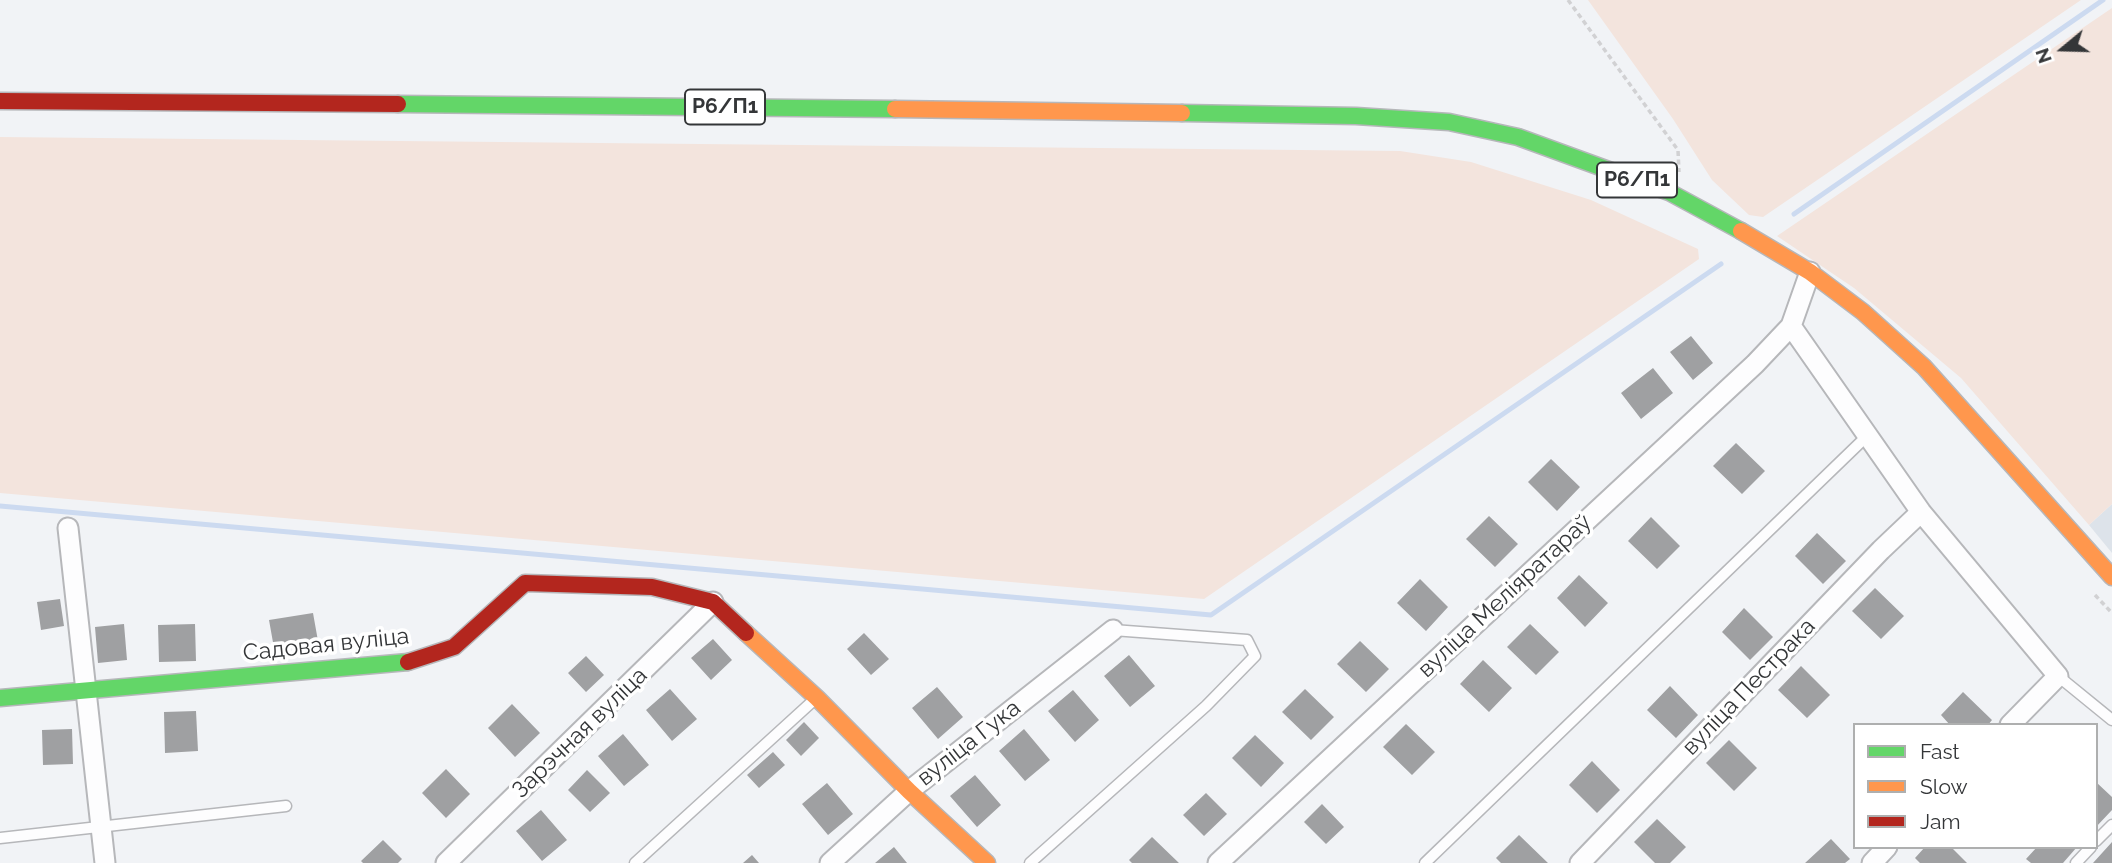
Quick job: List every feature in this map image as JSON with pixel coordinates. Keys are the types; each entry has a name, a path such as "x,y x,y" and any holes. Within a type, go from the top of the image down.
{"main road":[{"name":"Р6/П1","path":"0,101 760,107 1356,116 1449,122 1518,137 1669,192 1728,223 1810,272 1863,312 1924,367 2112,577"},
{"name":"Садовая вуліца","path":"0,698 404,663 454,647 525,583 652,587 713,602"},
{"path":"713,602 817,698 909,791 987,863"}],"street":[{"path":"1810,272 1791,326 1921,512 2058,676 2012,723"},
{"name":"вуліца Меліяратараў","path":"1217,863 1755,364 1791,326"},
{"name":"вуліца Пестрака","path":"1580,863 1881,550 1921,512"},
{"path":"68,528 105,863"},
{"name":"Зарэчная вуліца","path":"446,863 713,602"},
{"name":"вуліца Гука","path":"830,863 909,791 1114,630"},
{"path":"1872,863 1885,849"}],"lane":[{"path":"1425,863 1867,436"},
{"path":"1030,863 1206,706 1255,656 1247,640 1114,630"},
{"path":"2058,676 2112,720"},
{"path":"635,863 817,698"},
{"path":"0,838 286,806"},
{"path":"2098,839 2112,825"},
{"path":"2076,863 2089,849"}],"path":[{"path":"1568,0 1678,150 1679,173 1669,192"},
{"path":"2094,594 2112,613"}],"shaded area":[{"path":"1588,0 2081,0 1763,217 1749,215 1712,180 1673,119"},
{"path":"2112,8 2112,504 2089,525 1961,378 1854,288 1777,236"},
{"path":"0,137 1400,151 1471,162 1591,200 1698,249 1699,259 1204,599 0,493"},
{"path":"2112,504 2112,553 2089,525"}],"building":[{"path":"1691,336 1713,363 1693,380 1670,352"},
{"path":"1653,368 1673,393 1641,419 1621,393"},
{"path":"1736,443 1765,471 1742,494 1713,466"},
{"path":"1551,459 1580,487 1557,511 1528,482"},
{"path":"1489,516 1518,544 1495,567 1466,539"},
{"path":"1651,517 1680,546 1657,569 1628,541"},
{"path":"1817,533 1846,561 1823,584 1795,556"},
{"path":"1579,575 1608,603 1585,627 1557,598"},
{"path":"1420,579 1448,607 1426,631 1397,603"},
{"path":"1875,588 1904,616 1881,639 1852,611"},
{"path":"60,599 64,626 41,630 37,602"},
{"path":"1744,608 1773,637 1750,660 1722,632"},
{"path":"313,613 318,641 274,648 269,620"},
{"path":"124,624 127,660 98,663 95,627"},
{"path":"195,624 196,661 159,662 158,625"},
{"path":"1530,624 1559,652 1536,675 1507,647"},
{"path":"864,633 889,659 871,675 847,649"},
{"path":"713,639 732,660 711,680 691,658"},
{"path":"1360,641 1389,669 1366,692 1337,664"},
{"path":"1129,655 1155,686 1130,707 1104,676"},
{"path":"586,656 604,675 586,692 568,673"},
{"path":"1483,660 1512,688 1489,712 1460,684"},
{"path":"1801,666 1830,695 1807,718 1778,690"},
{"path":"1670,686 1698,715 1676,738 1647,710"},
{"path":"937,687 963,717 938,739 912,708"},
{"path":"670,689 697,719 672,741 646,710"},
{"path":"1305,689 1334,717 1311,740 1282,712"},
{"path":"1073,690 1099,720 1075,742 1048,711"},
{"path":"1963,692 1992,720 1990,723 1948,723 1941,715"},
{"path":"512,704 540,733 515,757 488,728"},
{"path":"196,711 198,751 165,753 164,712"},
{"path":"804,722 819,738 801,756 786,740"},
{"path":"1406,724 1435,752 1412,775 1383,747"},
{"path":"72,729 73,764 43,765 42,730"},
{"path":"1024,729 1050,760 1025,781 999,751"},
{"path":"623,734 649,765 624,786 598,756"},
{"path":"1255,735 1284,763 1261,787 1232,758"},
{"path":"1729,740 1757,768 1734,791 1706,763"},
{"path":"773,752 785,765 759,788 747,775"},
{"path":"1592,761 1620,790 1597,813 1569,785"},
{"path":"446,769 470,794 446,818 422,793"},
{"path":"587,770 610,793 590,812 568,790"},
{"path":"975,775 1001,805 977,827 950,796"},
{"path":"827,783 853,814 828,835 802,804"},
{"path":"2098,784 2112,797 2112,810 2098,825"},
{"path":"1206,793 1227,814 1204,836 1183,815"},
{"path":"1322,804 1344,827 1326,844 1304,822"},
{"path":"541,810 567,840 542,861 516,831"},
{"path":"1657,819 1686,847 1670,863 1655,863 1634,842"},
{"path":"1519,835 1548,863 1501,863 1496,858"},
{"path":"1152,837 1179,863 1132,863 1129,860"},
{"path":"1831,839 1850,859 1845,863 1805,863"},
{"path":"383,840 402,859 398,863 363,863 361,861"},
{"path":"2112,842 2112,863 2093,863"},
{"path":"894,847 907,863 875,863"},
{"path":"1923,849 1953,849 1967,863 1920,863 1915,858"},
{"path":"2035,849 2075,849 2063,863 2031,863 2026,859"},
{"path":"752,855 759,863 743,863"}],"waterway":[{"path":"1794,214 2103,0"},
{"path":"0,506 1211,615 1721,264"}],"traffic: fast":[{"path":"398,104 895,109"},
{"path":"1182,113 1356,116 1449,122 1518,137 1669,192 1741,231"},
{"path":"0,698 408,662"}],"traffic: slow":[{"path":"895,109 1182,113"},
{"path":"1741,231 1810,272 1863,312 1924,367 2112,577"},
{"path":"746,633 987,863"}],"traffic: jam":[{"path":"0,101 398,104"},
{"path":"408,662 454,647 525,583 652,587 713,602 746,633"}]}
